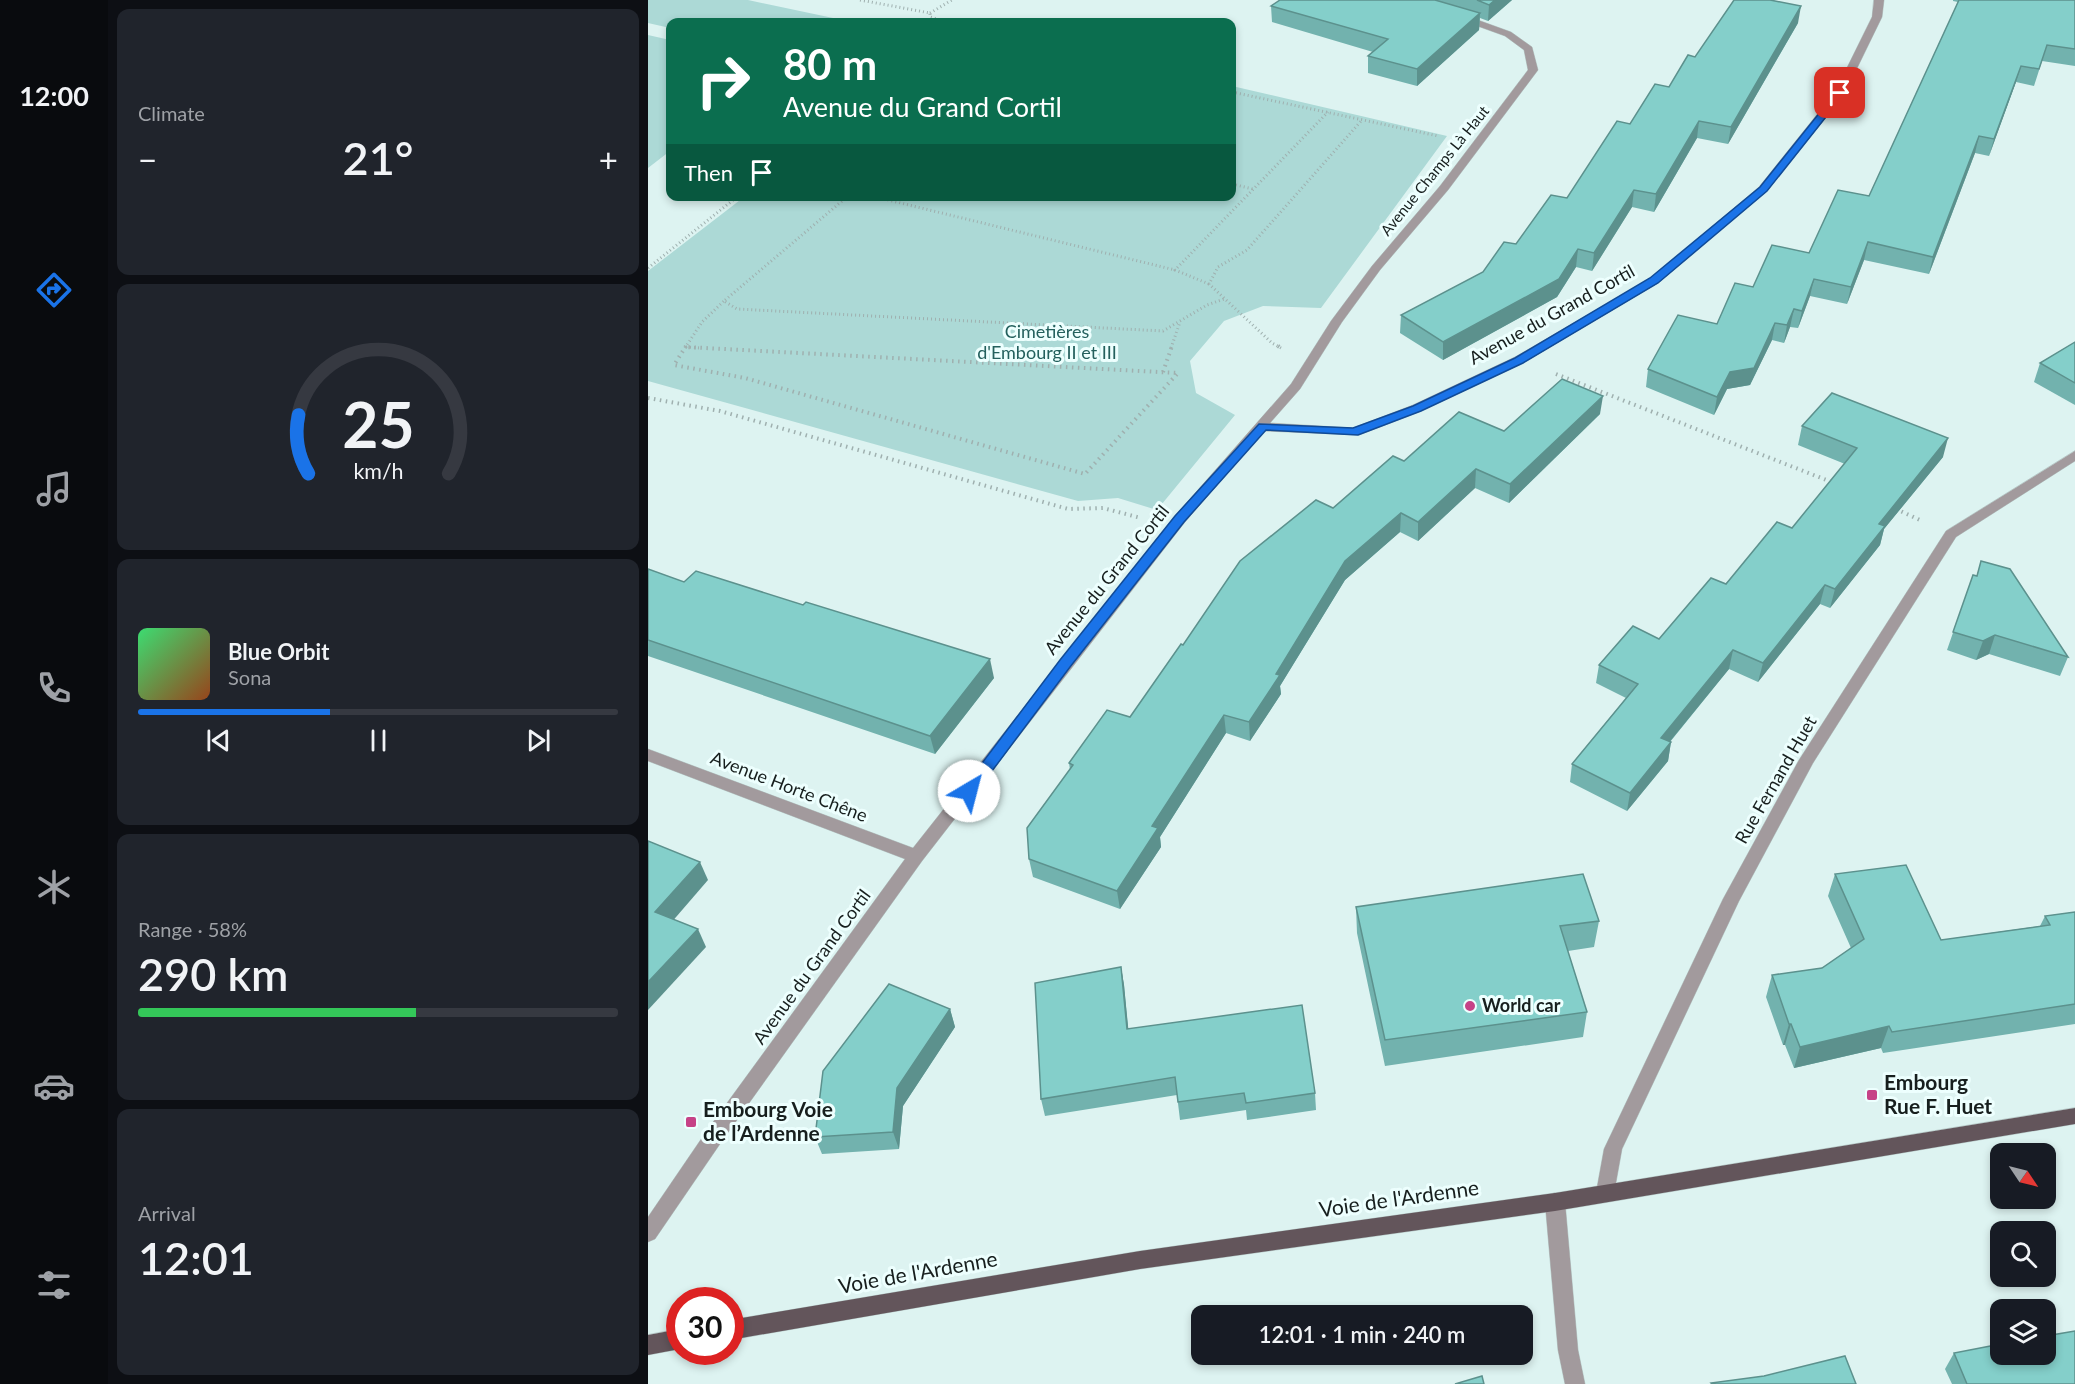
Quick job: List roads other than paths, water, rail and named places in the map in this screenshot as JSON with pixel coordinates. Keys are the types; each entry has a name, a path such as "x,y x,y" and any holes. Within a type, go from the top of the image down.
{"main road":[{"name":"Voie de l'Ardenne","path":"744,1328 1140,1260 1556,1202 2075,1116"},
{"path":"648,1345 666,1342"}],"street":[{"name":"Avenue du Grand Cortil","path":"648,1233 715,1135 916,856 1174,526 1263,427 1354,432 1417,408 1519,360 1654,280 1763,189 1840,93 1877,17 1879,0"},
{"name":"Avenue Champs Là Haut","path":"1263,427 1296,386 1337,321 1376,268 1444,188 1533,70 1529,50 1508,34 1453,15"},
{"name":"Rue Fernand Huet","path":"1605,1193 1613,1149 1731,899 1808,760 1951,534 2075,455"},
{"name":"Avenue Horte Chêne","path":"648,755 916,856"},
{"path":"1556,1202 1568,1350 1575,1384"}],"place":[{"name":"World car","path":"1470,1006"},
{"name":"Embourg Rue F. Huet","path":"1872,1095"},
{"name":"Embourg Voie de l’Ardenne","path":"691,1122"}],"park label":[{"name":"Cimetières d'Embourg II et III","path":"1047,342"}]}
